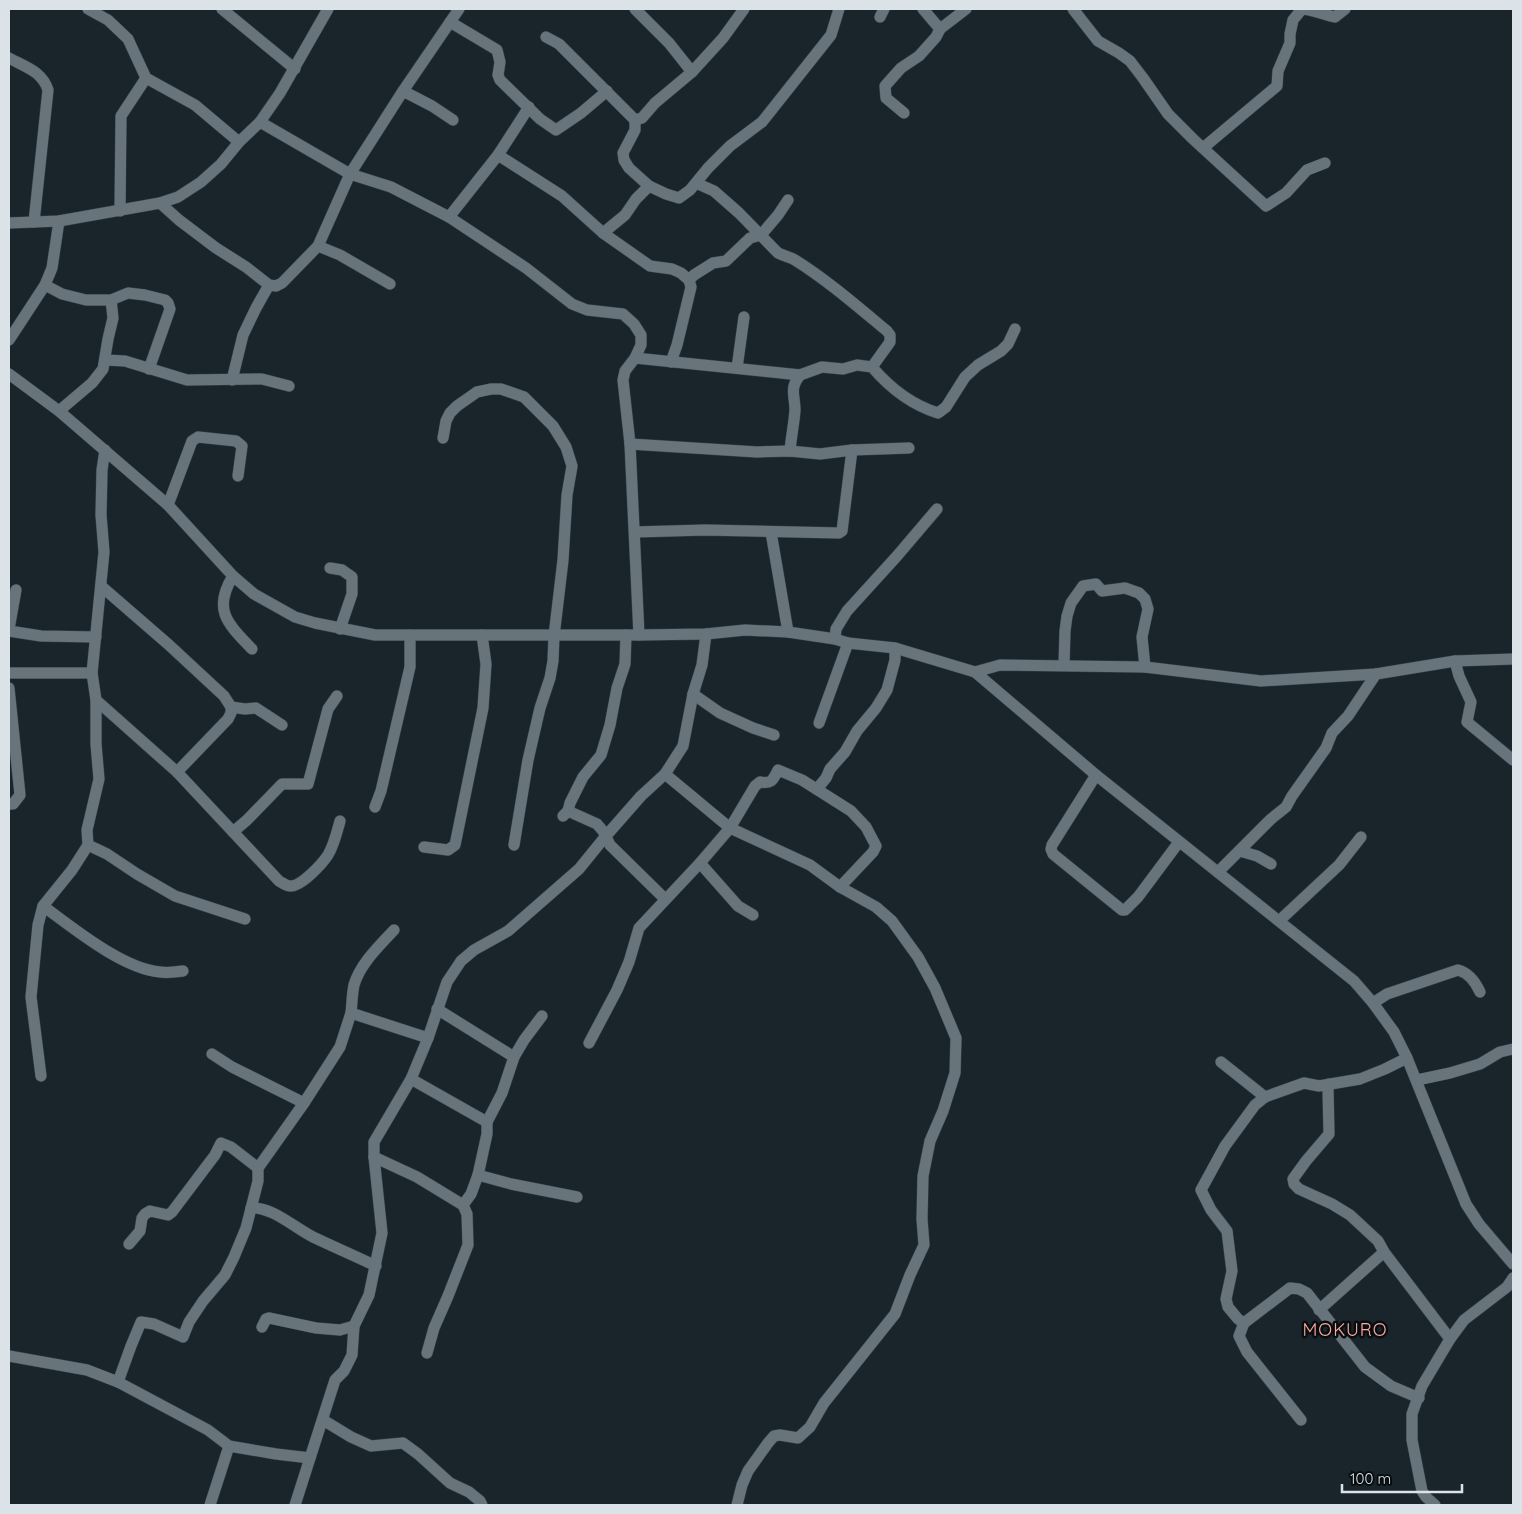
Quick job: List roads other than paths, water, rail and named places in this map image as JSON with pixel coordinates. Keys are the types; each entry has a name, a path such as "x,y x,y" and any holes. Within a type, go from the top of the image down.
{"street":[{"path":"88,9 108,20 128,39 146,78 195,105 239,142"},
{"path":"222,9 295,69"},
{"path":"9,223 58,221 160,203 178,197 201,182 221,164 239,142 260,122 280,94 328,9"},
{"path":"160,203 208,242 246,266 269,285 276,286 282,283 318,246 350,174 403,91 459,9"},
{"path":"635,9 669,42 692,72"},
{"path":"635,120 642,118 655,103 692,72 723,38 744,9"},
{"path":"546,37 560,44 635,120 635,130 623,153 624,160 629,168 649,186 679,198 690,190 730,146 762,122 831,35 840,9"},
{"path":"923,9 940,29"},
{"path":"904,113 886,98 884,86 901,68 919,56 936,37 940,29 966,9"},
{"path":"1073,9 1098,41 1130,61 1168,114 1266,206 1286,193 1307,170 1325,163"},
{"path":"1203,148 1277,86 1278,71 1290,44 1293,20 1302,9 1314,10 1327,16 1335,17 1345,9"},
{"path":"450,22 497,50 500,62 498,75 500,80 540,119 556,130 582,113 606,91"},
{"path":"9,58 39,74 45,80 48,90 34,222"},
{"path":"120,210 121,116 146,78"},
{"path":"403,91 432,106 453,120"},
{"path":"449,217 498,155 529,107"},
{"path":"260,122 350,174 391,187 449,217 526,268 572,304 587,310 624,314 634,324 641,334 641,345 635,358 625,371 624,380 630,444 639,635"},
{"path":"498,155 562,196 603,233 650,266 672,269 681,273 689,280 691,287 671,362"},
{"path":"696,182 714,191 762,235 778,253 802,265 887,331 890,335 890,342 872,367"},
{"path":"603,233 625,215 636,199 649,186"},
{"path":"689,280 713,264 726,261 750,238 762,235 788,200"},
{"path":"9,340 45,285 52,268 58,221"},
{"path":"318,246 340,255 390,284"},
{"path":"45,285 62,294 86,300 111,300 128,293 165,300 170,309 148,369"},
{"path":"232,380 244,336 256,308 269,285"},
{"path":"59,411 92,383 103,369 113,318 111,300"},
{"path":"737,368 744,317"},
{"path":"635,358 800,375 822,367 844,369 857,365 872,367 883,380 900,394 926,409 938,413 946,407 965,377 978,365 1001,351 1008,344 1016,329"},
{"path":"105,360 125,361 187,380 262,379 289,386"},
{"path":"9,374 59,411 168,505 233,576 254,594 295,617 340,629 375,635 639,635 706,634 745,630 788,632 835,639 848,643 895,648 975,672 1096,775 1354,981 1394,1032 1417,1080 1466,1204 1479,1224 1513,1264"},
{"path":"790,451 795,408 794,382 800,375"},
{"path":"444,438 446,422 450,413 457,406 477,392 501,389 524,397 553,426 566,447 572,466 567,495 553,661 528,760 514,845"},
{"path":"168,505 192,441 198,437 236,441 242,446 238,476"},
{"path":"630,444 820,454 852,450 909,448"},
{"path":"41,1076 31,997 38,924 44,906 72,870 88,845 88,830 98,779 96,700 92,674 104,552 101,515 102,470 105,450"},
{"path":"635,532 705,530 840,532 852,450"},
{"path":"835,639 836,629 847,611 937,509"},
{"path":"771,532 788,632"},
{"path":"330,568 342,570 352,577 352,594 340,629"},
{"path":"233,576 227,585 224,597 224,613 232,628 252,649"},
{"path":"1064,666 1064,631 1071,603 1083,586 1096,584 1102,591 1125,588 1138,593 1145,599 1148,609 1142,637 1145,667"},
{"path":"101,586 224,696 231,707 228,719 177,772"},
{"path":"16,590 9,630 41,636 96,637"},
{"path":"295,1505 335,1380 344,1371 352,1354 354,1326 369,1295 376,1266 382,1233 374,1142 411,1080 428,1038 446,982 461,961 474,950 508,931 579,869 642,796 665,774 683,746 693,694 702,664 706,634"},
{"path":"375,807 381,791 410,667 410,635"},
{"path":"424,847 448,850 455,845 483,708 486,664 482,635"},
{"path":"626,635 625,664 617,688 610,724 601,755 583,777 566,813 597,824 610,845 666,899"},
{"path":"819,723 848,643"},
{"path":"817,789 826,778 830,769 845,752 857,731 876,708 887,690 895,660 895,648"},
{"path":"975,672 1000,665 1145,667 1260,681 1376,674 1455,660 1513,658"},
{"path":"1455,660 1459,676 1472,702 1467,722 1513,760"},
{"path":"9,673 92,674"},
{"path":"1218,872 1271,819 1286,807 1326,748 1332,733 1348,716 1376,674"},
{"path":"9,688 20,795 13,804 9,804"},
{"path":"693,694 720,713 774,735"},
{"path":"233,832 282,784 308,784 328,709 337,696"},
{"path":"96,700 177,772 280,881 287,886 295,886 312,874 328,856 340,822"},
{"path":"231,707 256,708 282,725"},
{"path":"589,1043 617,990 629,962 639,928 730,828 755,786 760,782 767,783 772,781 778,770 802,780 851,811 866,827 876,846 873,852 840,887"},
{"path":"665,774 730,828 810,865 840,887 876,907 892,921 918,957 935,988 956,1038 955,1073 943,1111 930,1141 923,1176 922,1219 924,1245 895,1314 824,1403 805,1434 798,1438 774,1436 768,1443 748,1472 742,1485 737,1505"},
{"path":"1096,775 1051,849 1054,854 1076,873 1122,910 1125,910 1138,897 1179,842"},
{"path":"1279,921 1339,865 1361,837"},
{"path":"88,845 107,854 175,896 245,919"},
{"path":"1240,851 1257,856 1271,864"},
{"path":"700,863 738,906 753,915"},
{"path":"44,906 76,931 116,956 140,967 160,972 183,971"},
{"path":"118,1382 141,1322 154,1324 183,1337 189,1322 202,1301 225,1275 246,1228 258,1182 258,1168 304,1103 340,1047 351,1013 354,986 359,973 378,947 394,930"},
{"path":"1373,1003 1387,994 1458,970 1466,972 1475,982 1480,992"},
{"path":"437,1009 514,1057"},
{"path":"351,1013 428,1038"},
{"path":"463,1205 471,1194 478,1174 487,1134 487,1122 502,1093 514,1057 542,1016"},
{"path":"1417,1080 1480,1064 1500,1052 1513,1049"},
{"path":"212,1054 232,1067 304,1103"},
{"path":"1244,1323 1228,1307 1226,1299 1232,1271 1227,1231 1211,1210 1201,1190 1225,1146 1254,1105 1265,1097 1304,1083 1319,1086 1360,1079 1407,1058"},
{"path":"1221,1062 1265,1097"},
{"path":"411,1080 487,1122"},
{"path":"1329,1084 1329,1134 1293,1179 1294,1184 1299,1189 1332,1204 1350,1215 1378,1241 1384,1252 1450,1339"},
{"path":"129,1244 140,1230 142,1218 145,1214 150,1212 168,1215 172,1212 215,1156 221,1143 230,1147 258,1168"},
{"path":"374,1157 417,1177 463,1205 467,1214 468,1245 434,1328 427,1353"},
{"path":"478,1174 511,1184 577,1197"},
{"path":"251,1208 258,1207 312,1236 376,1266"},
{"path":"1320,1310 1384,1252"},
{"path":"1435,1505 1422,1491 1412,1440 1412,1414 1422,1386 1450,1339 1464,1320 1507,1287 1513,1278"},
{"path":"1301,1420 1247,1352 1240,1336 1244,1323 1290,1288 1299,1289 1307,1293 1366,1367 1391,1386 1419,1398"},
{"path":"262,1326 266,1319 269,1318 316,1328 340,1330 354,1326"},
{"path":"9,1356 87,1370 118,1382 208,1430 229,1446 310,1458"},
{"path":"323,1420 351,1437 371,1446 403,1443 450,1483 469,1492 482,1505"},
{"path":"210,1505 229,1446"}],"district":[{"name":"MOKURO","path":"1345,1330"}]}
